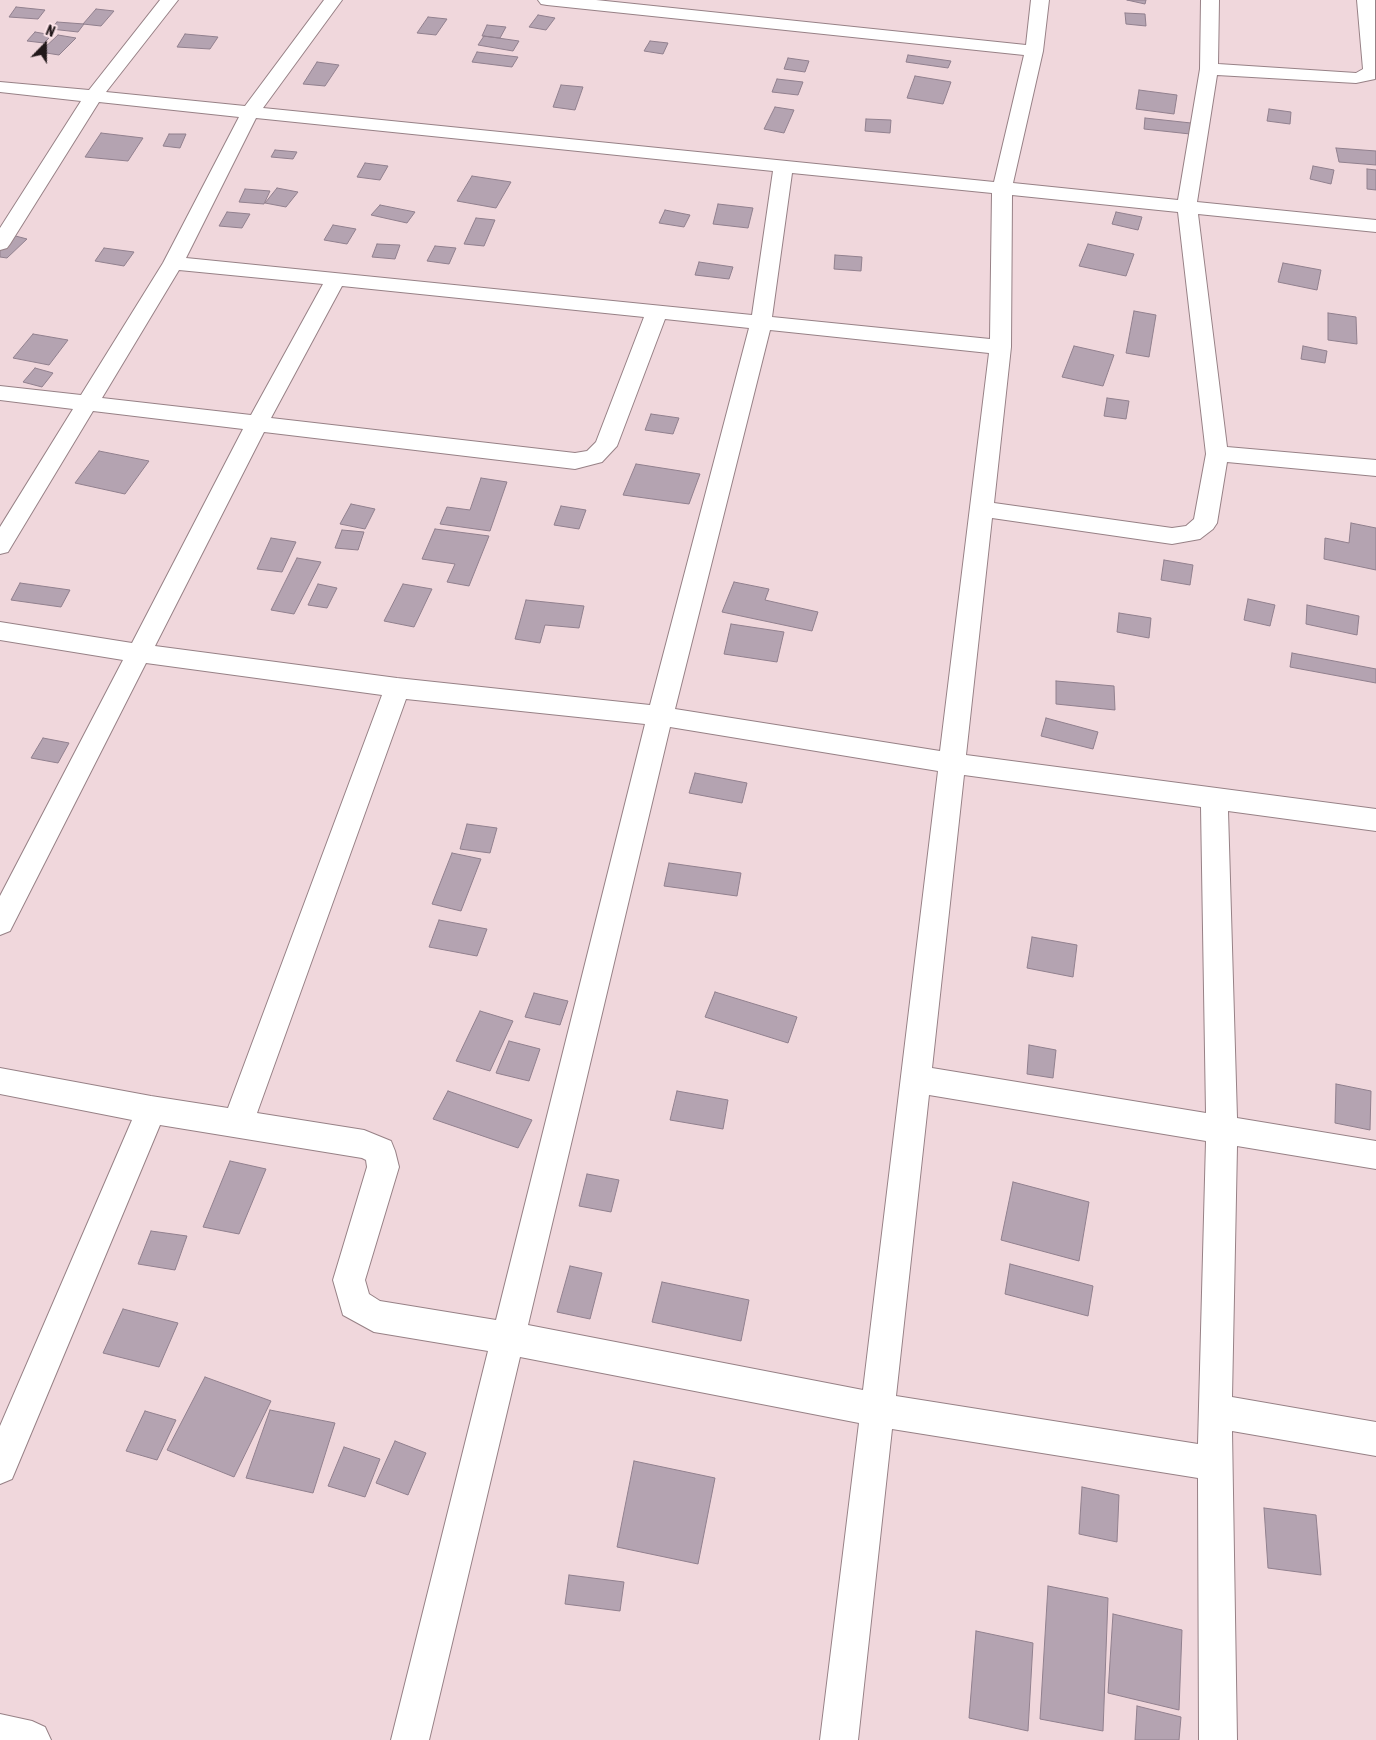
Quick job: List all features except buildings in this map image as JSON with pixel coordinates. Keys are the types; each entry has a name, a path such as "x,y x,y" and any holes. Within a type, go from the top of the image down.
{"street":[{"path":"0,244 93,97 169,0"},
{"path":"0,546 173,263 251,111 332,0"},
{"path":"547,0 1034,51"},
{"path":"839,1740 1000,347 1002,188 1034,51 1040,0"},
{"path":"982,509 1172,536 1192,533 1205,523 1217,454 1187,206 1209,69 1210,0"},
{"path":"1209,69 1356,78 1369,75 1372,69 1366,0"},
{"path":"0,87 1376,226"},
{"path":"410,1740 660,716 761,324 783,165"},
{"path":"173,263 1000,347"},
{"path":"0,923 258,422 336,280"},
{"path":"0,393 575,460 594,456 606,446 657,312"},
{"path":"1217,454 1376,468"},
{"path":"0,631 139,653 397,688 660,716 952,763 1214,800 1376,820"},
{"path":"238,1123 397,688"},
{"path":"1214,800 1222,1130 1215,1411 1218,1740"},
{"path":"916,1080 1376,1155"},
{"path":"0,1081 151,1110 364,1144 380,1151 383,1167 349,1280 356,1304 374,1316 509,1338 878,1410 1216,1464"},
{"path":"0,1467 151,1110"},
{"path":"1215,1411 1376,1439"},
{"path":"0,1733 32,1740"}]}
